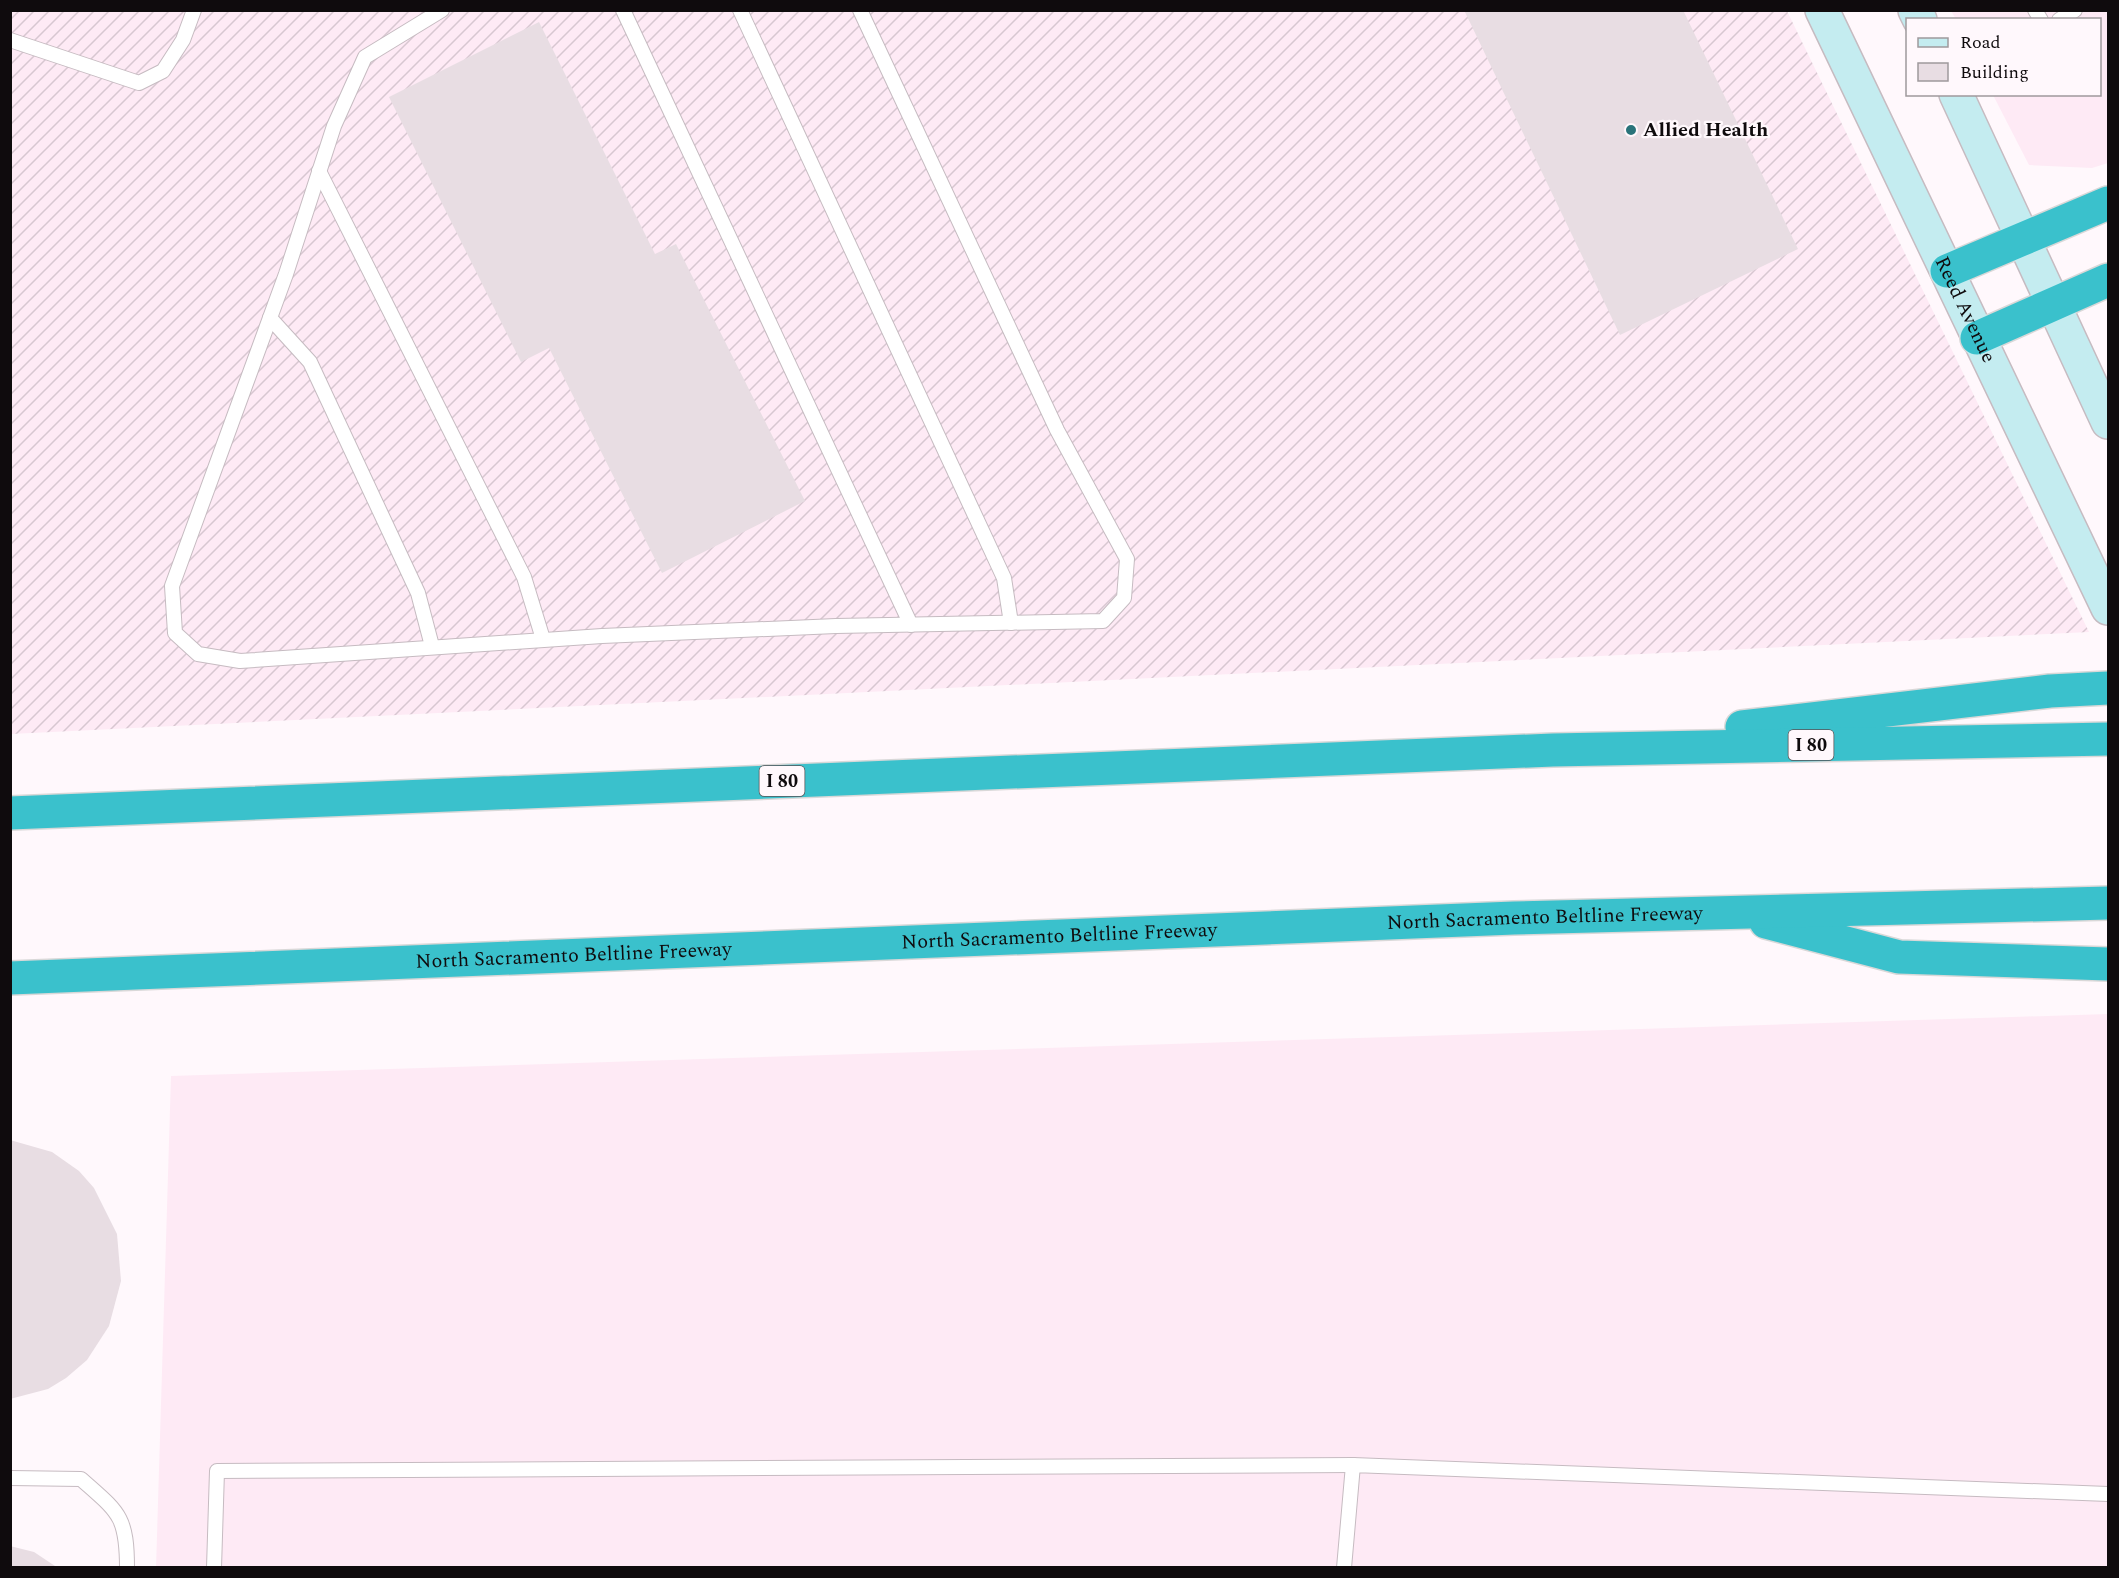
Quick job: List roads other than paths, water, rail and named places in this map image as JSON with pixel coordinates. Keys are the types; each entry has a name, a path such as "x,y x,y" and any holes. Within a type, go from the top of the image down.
{"highway":[{"path":"1947,271 2109,203"},
{"path":"1977,338 2109,280"},
{"path":"1552,750 2050,691 2109,688"},
{"name":"I 80","path":"10,813 1552,750 2109,739"},
{"name":"North Sacramento Beltline Freeway","path":"10,978 1514,918 2109,903"},
{"path":"1730,912 1899,957 2109,964"}],"main road":[{"name":"Reed Avenue","path":"1822,10 1977,338 2109,608"},
{"path":"1957,96 2109,422"}],"lane":[{"path":"10,40 139,83 163,71 183,40 194,10"},
{"path":"442,10 365,57 334,126 270,318 172,586 175,633 198,654 240,661 543,639 911,625 1103,621 1124,598 1127,559 1057,430 860,10"},
{"path":"622,10 911,625"},
{"path":"740,10 1004,578 1011,623"},
{"path":"2062,18 2075,10"},
{"path":"319,171 525,577 543,639"},
{"path":"270,318 310,362 418,593 432,646"},
{"path":"1344,1568 1353,1465"},
{"path":"214,1568 217,1471 1353,1465 2109,1494"},
{"path":"10,1478 81,1479 118,1512 127,1541 127,1568"}],"place":[{"name":"Allied Health","path":"1631,130"}]}
